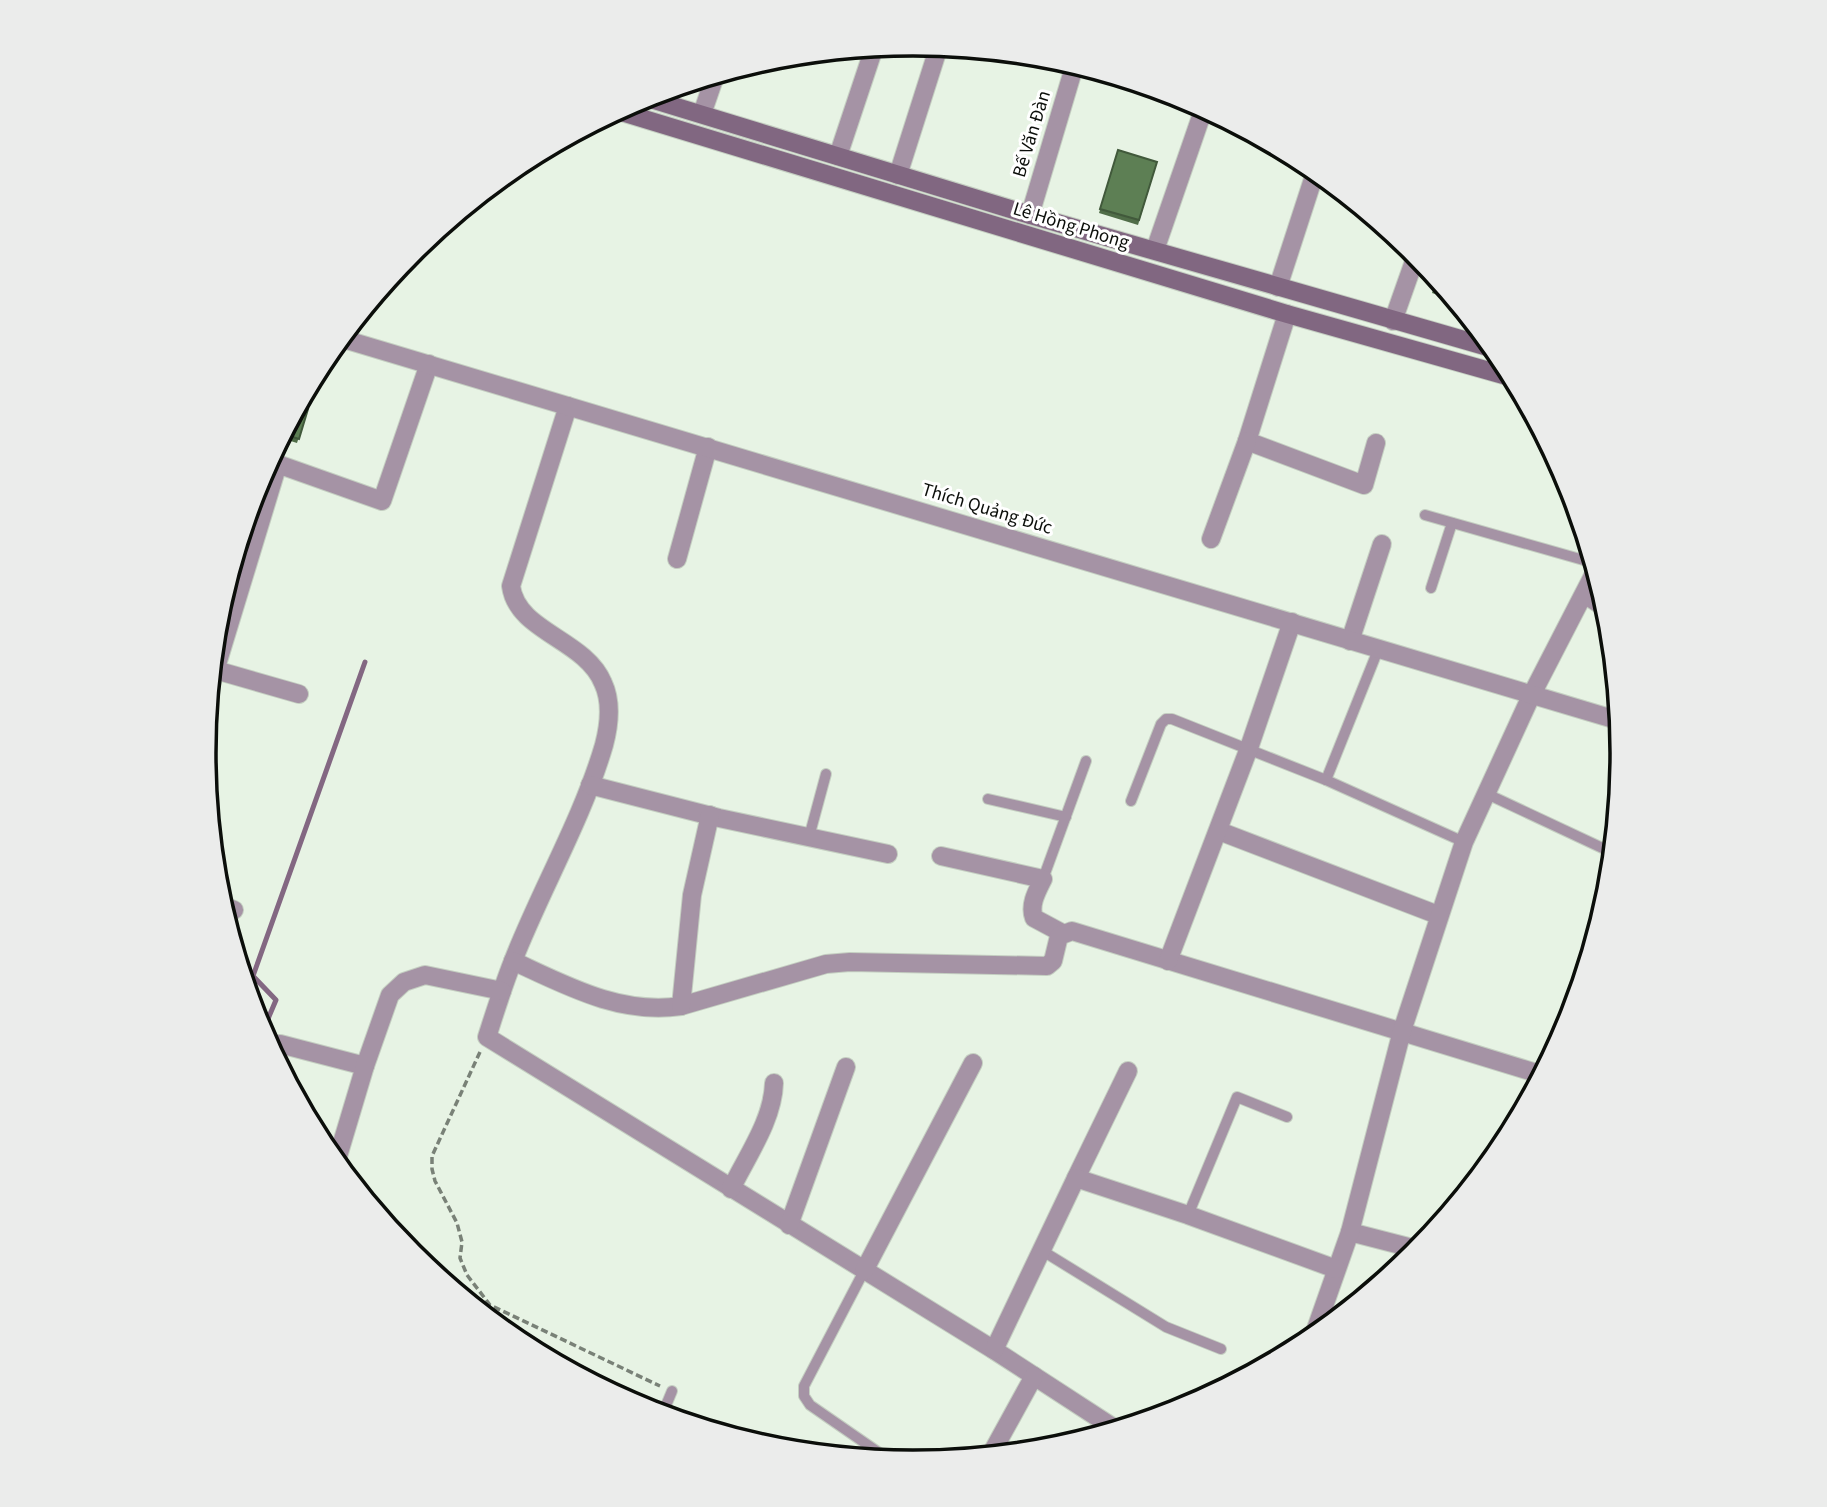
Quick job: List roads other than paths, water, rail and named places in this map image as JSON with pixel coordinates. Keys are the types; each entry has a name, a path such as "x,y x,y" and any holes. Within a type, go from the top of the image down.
{"main road":[{"name":"Lê Hồng Phong","path":"663,103 1030,215 1478,344"},
{"name":"Lê Hồng Phong","path":"633,115 1287,314 1498,373"},
{"path":"1024,234 1030,215"}],"street":[{"path":"898,175 936,56"},
{"path":"838,156 871,57"},
{"name":"Bế Văn Đàn","path":"1030,215 1072,74"},
{"path":"702,114 711,86"},
{"path":"1155,250 1200,118"},
{"path":"1279,286 1312,182"},
{"path":"1393,321 1412,266"},
{"path":"1210,539 1247,442 1287,314"},
{"name":"Thích Quảng Đức","path":"351,341 1610,719"},
{"path":"279,464 382,501 429,364"},
{"path":"568,406 511,586 512,598 525,615 584,656 596,669 604,683 608,700 608,721 604,744 590,785 513,961 487,1037 994,1350 1107,1423"},
{"path":"1247,442 1364,485 1376,443"},
{"path":"677,559 708,447"},
{"path":"229,618 257,518"},
{"path":"1350,641 1382,544"},
{"path":"1319,1321 1350,1232 1402,1031 1464,842 1531,696 1589,583"},
{"path":"1168,961 1219,831 1292,622"},
{"path":"221,676 299,694"},
{"path":"590,785 710,815 888,854"},
{"path":"681,1006 692,895 710,815"},
{"path":"1219,831 1438,915"},
{"path":"941,856 1043,879 1034,898 1034,918 1062,933 1072,931 1534,1072"},
{"path":"513,961 592,997 613,1003 662,1009 681,1006 826,964 850,962 1047,966 1053,961 1062,933"},
{"path":"340,1150 390,995 404,982 425,975 502,991"},
{"path":"280,1044 365,1066"},
{"path":"864,1271 973,1063"},
{"path":"789,1225 846,1067"},
{"path":"994,1350 1128,1071"},
{"path":"731,1189 768,1113 774,1083"},
{"path":"1076,1178 1336,1269"},
{"path":"1350,1232 1407,1247"},
{"path":"995,1446 1034,1376"}],"lane":[{"path":"1424,515 1583,560"},
{"path":"1431,588 1452,523"},
{"path":"1582,597 1595,606"},
{"path":"1325,779 1378,650"},
{"path":"1131,801 1161,724 1166,719 1172,719 1325,779 1464,842"},
{"path":"1043,879 1086,761"},
{"path":"809,837 826,774"},
{"path":"1485,793 1604,849"},
{"path":"988,799 1066,817"},
{"path":"1188,1215 1237,1097 1287,1117"},
{"path":"1041,1250 1166,1327 1221,1349"},
{"path":"864,1271 804,1385 804,1396 810,1405 875,1450"},
{"path":"666,1405 672,1391"}],"waterway":[{"path":"268,1018 276,1000 253,976 365,662"}]}
